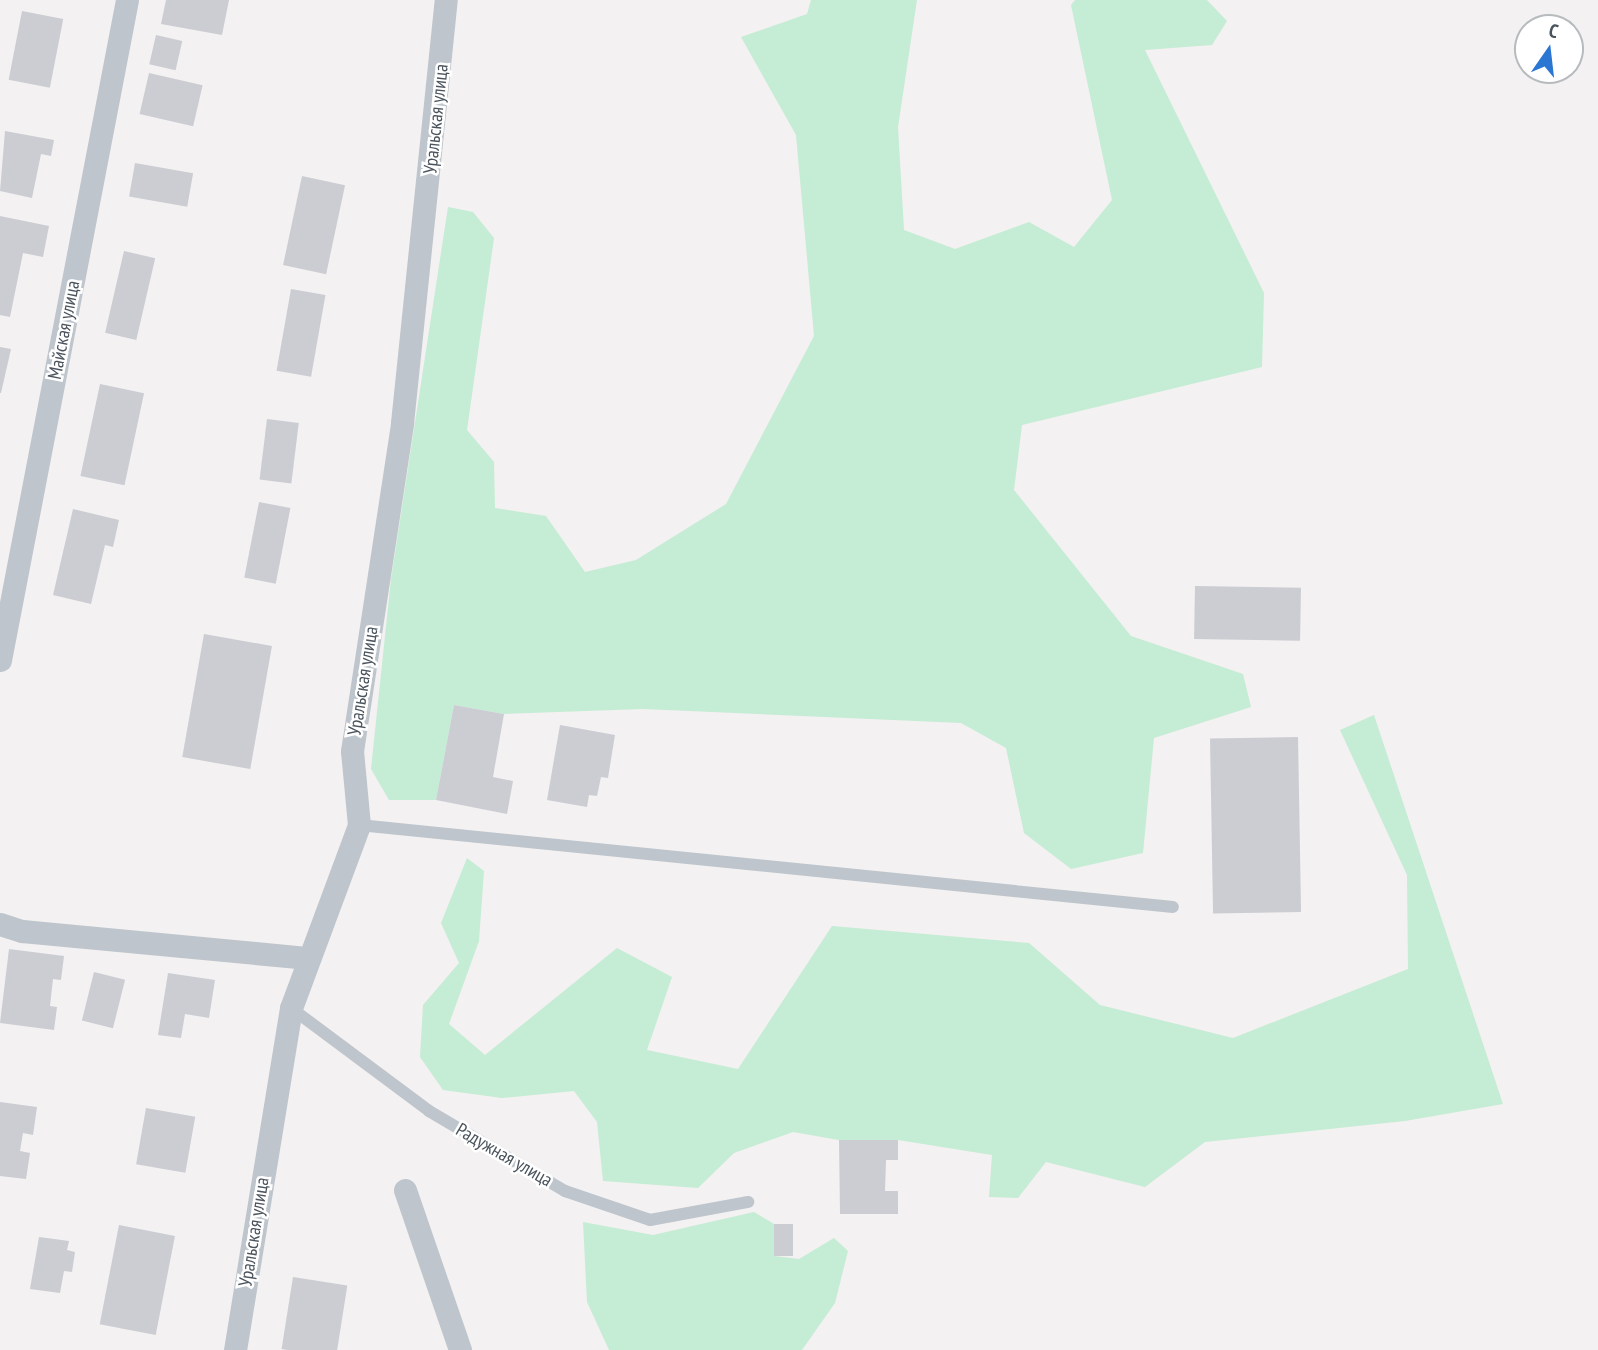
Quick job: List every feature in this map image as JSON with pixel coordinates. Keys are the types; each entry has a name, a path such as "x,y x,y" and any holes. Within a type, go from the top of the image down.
{"street":[{"name":"Майская улица","path":"0,660 127,0"},
{"name":"Уральская улица","path":"235,1350 291,1008 359,825 352,751 402,423 446,0"},
{"path":"0,924 22,931 309,958"},
{"path":"405,1191 460,1350"}],"lane":[{"path":"359,825 1173,907"},
{"name":"Радужная улица","path":"291,1008 429,1111 565,1191 650,1220 748,1202"}],"green space":[{"path":"811,0 917,0 898,127 904,230 955,249 1029,222 1074,247 1112,200 1071,5 1075,0 1207,0 1227,21 1212,45 1145,50 1264,293 1262,367 1022,425 1014,490 1131,636 1243,674 1251,707 1154,738 1143,853 1071,869 1024,833 1006,748 961,723 643,709 504,714 454,705 436,800 389,800 371,769 391,579 448,207 473,212 494,238 467,430 494,462 495,508 546,516 585,572 636,560 726,504 814,336 796,135 741,37 807,14"},
{"path":"1374,715 1503,1104 1405,1121 1205,1142 1145,1187 1046,1162 1018,1198 989,1197 992,1155 898,1140 839,1140 793,1132 734,1153 698,1188 603,1181 597,1122 574,1091 502,1098 443,1090 420,1057 423,1005 459,963 441,923 467,858 484,871 479,941 449,1024 485,1055 617,948 672,977 647,1050 738,1069 832,926 1029,943 1100,1005 1233,1038 1408,969 1407,875 1340,730"},
{"path":"754,1212 774,1224 774,1256 799,1259 834,1238 848,1251 835,1303 802,1350 609,1350 587,1302 583,1222 653,1235"}],"building":[{"path":"166,0 229,0 222,35 161,24"},
{"path":"22,11 63,19 50,88 9,80"},
{"path":"156,35 182,41 176,70 149,64"},
{"path":"149,73 203,85 193,126 140,114"},
{"path":"5,131 54,140 51,156 41,154 32,198 0,191"},
{"path":"135,163 193,173 187,207 129,196"},
{"path":"302,176 345,185 326,274 283,265"},
{"path":"0,216 49,226 43,257 23,253 10,317 0,315"},
{"path":"124,251 155,258 136,340 105,333"},
{"path":"291,289 325,295 311,377 277,371"},
{"path":"0,347 11,349 1,393 0,393"},
{"path":"100,384 144,393 124,485 80,476"},
{"path":"267,419 299,423 291,483 260,480"},
{"path":"259,502 290,508 276,584 244,578"},
{"path":"73,509 119,520 113,547 105,545 91,604 53,595"},
{"path":"1195,586 1301,588 1300,641 1194,639"},
{"path":"204,634 272,646 250,769 182,757"},
{"path":"454,705 504,714 493,777 513,781 507,814 436,800"},
{"path":"560,725 615,735 608,778 601,777 597,796 589,795 587,807 547,800"},
{"path":"1298,737 1301,912 1213,914 1210,739"},
{"path":"9,949 64,956 61,980 53,979 50,1006 57,1007 54,1030 0,1023"},
{"path":"94,972 125,980 113,1028 82,1021"},
{"path":"168,973 215,980 209,1018 185,1014 181,1038 158,1035"},
{"path":"0,1102 37,1107 33,1135 23,1133 20,1151 30,1153 26,1179 0,1176"},
{"path":"146,1108 195,1117 185,1173 136,1164"},
{"path":"839,1140 898,1140 898,1160 886,1160 885,1191 898,1191 898,1214 840,1214"},
{"path":"774,1224 793,1224 793,1256 774,1256"},
{"path":"119,1225 175,1236 156,1335 100,1324"},
{"path":"39,1237 69,1241 67,1250 75,1252 72,1272 64,1271 60,1293 30,1289"},
{"path":"293,1277 347,1286 337,1350 282,1349"}]}
